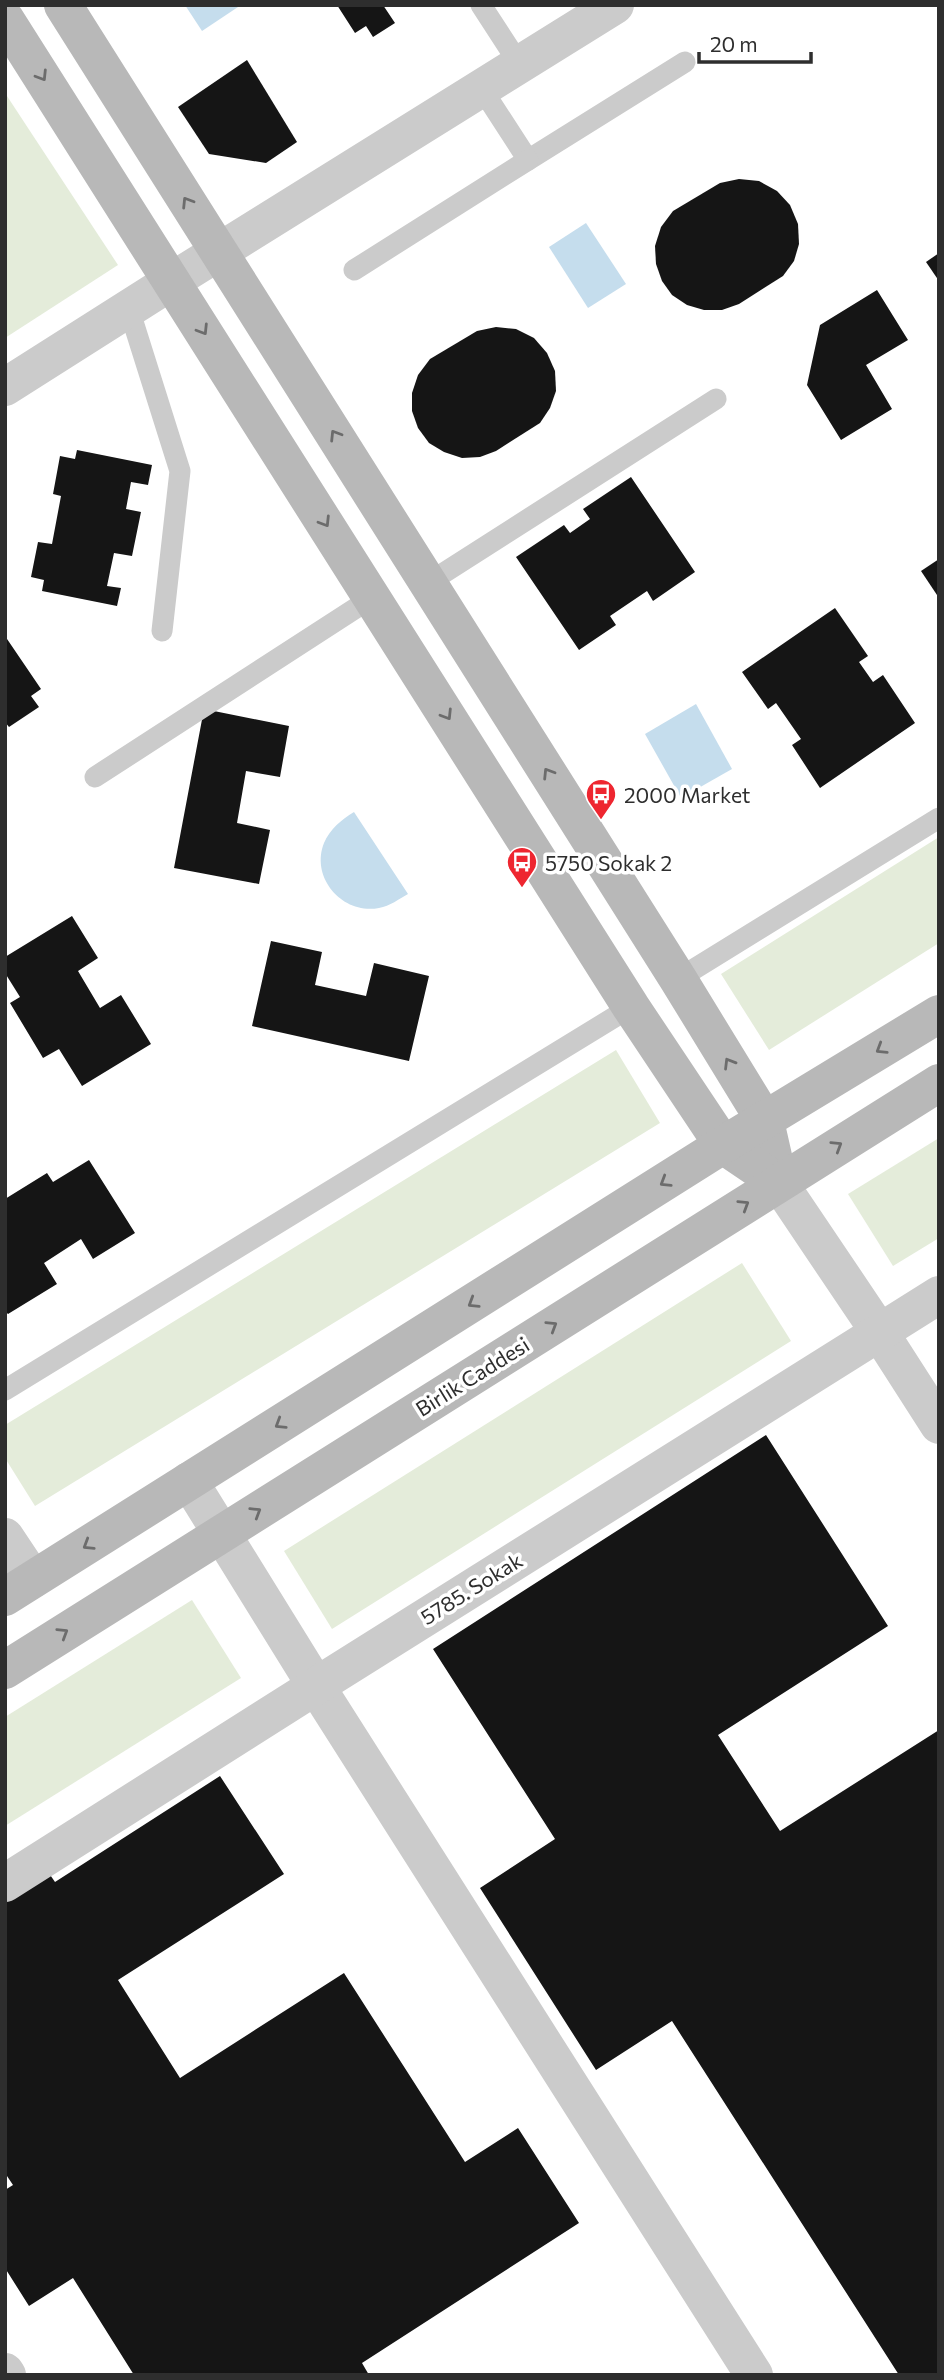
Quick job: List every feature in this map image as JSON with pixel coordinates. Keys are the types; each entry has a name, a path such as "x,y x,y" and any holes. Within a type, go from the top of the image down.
{"street":[{"path":"63,5 678,979 765,1121 779,1183 939,1425"},
{"path":"5,387 615,5"},
{"path":"5,19 631,1007 723,1145 779,1183"},
{"path":"5,1537 19,1588 723,1145 939,1013"},
{"name":"Birlik Caddesi","path":"5,1670 939,1083"},
{"name":"5785. Sokak","path":"5,1883 939,1296"},
{"path":"189,1481 316,1686 754,2375"}],"lane":[{"path":"481,5 520,65"},
{"path":"354,270 685,62"},
{"path":"482,89 528,160"},
{"path":"129,309 180,471 162,631"},
{"path":"428,583 716,399"},
{"path":"96,778 373,597"},
{"path":"678,979 939,818"},
{"path":"5,1390 631,1007"}],"green space":[{"path":"5,93 118,265 5,338"},
{"path":"939,837 939,943 769,1050 721,974"},
{"path":"616,1050 660,1123 35,1506 5,1458 5,1425"},
{"path":"939,1138 939,1238 893,1266 848,1194"},
{"path":"742,1263 791,1341 332,1629 284,1551"},
{"path":"192,1600 241,1678 5,1826 5,1717"}],"water":[{"path":"185,5 241,5 202,31"},
{"path":"586,223 626,284 588,308 549,247"},
{"path":"696,704 732,769 681,798 645,734"},
{"path":"354,812 408,894 383,907 366,909 342,900 326,881 322,869 321,856 326,838 336,825"}],"building":[{"path":"337,5 383,5 395,23 373,37 366,26 355,33"},
{"path":"247,60 297,142 266,163 209,154 178,107"},
{"path":"739,179 759,181 777,191 790,205 798,224 799,244 794,261 783,276 739,304 722,310 704,310 687,305 672,295 662,281 656,264 655,246 661,227 673,211 720,183"},
{"path":"939,253 939,281 926,262"},
{"path":"877,290 908,340 866,365 892,409 841,440 807,385 820,325"},
{"path":"496,327 516,329 534,338 547,353 555,371 556,391 550,408 540,423 496,451 480,457 462,458 444,452 429,443 418,428 412,411 412,393 418,375 430,359 477,331"},
{"path":"77,450 152,465 148,485 131,482 126,509 141,512 132,556 114,553 107,586 121,588 117,606 42,591 44,580 31,577 38,542 52,544 61,496 53,494 60,456 75,459"},
{"path":"631,477 695,572 653,601 647,591 610,616 616,625 579,650 516,557 564,525 570,533 590,519 583,509"},
{"path":"939,559 939,598 921,571"},
{"path":"835,608 868,656 859,662 873,682 883,675 915,723 820,788 792,745 801,739 776,703 768,709 742,672"},
{"path":"5,636 41,689 31,696 39,707 9,727 5,722"},
{"path":"204,709 289,726 280,777 246,771 237,823 270,830 259,884 174,868"},
{"path":"72,916 98,958 78,971 100,1008 121,995 151,1044 82,1086 59,1049 43,1058 10,1003 20,997 5,973 5,957"},
{"path":"271,941 322,952 315,985 366,996 374,963 429,976 409,1061 252,1026"},
{"path":"89,1160 135,1233 93,1259 81,1239 44,1263 57,1284 8,1314 5,1311 5,1199 47,1173 53,1182"},
{"path":"766,1435 888,1626 718,1735 780,1831 939,1730 939,2375 899,2375 672,2021 596,2070 480,1888 555,1839 433,1649"},
{"path":"220,1776 284,1874 118,1980 180,2078 344,1973 465,2162 518,2128 579,2223 362,2363 369,2375 134,2375 73,2278 29,2306 5,2268 5,2190 13,2185 5,2173 5,1891 44,1866 55,1882"}],"place":[{"name":"2000 Market","path":"601,821"},
{"name":"5750 Sokak 2","path":"522,889"}]}
